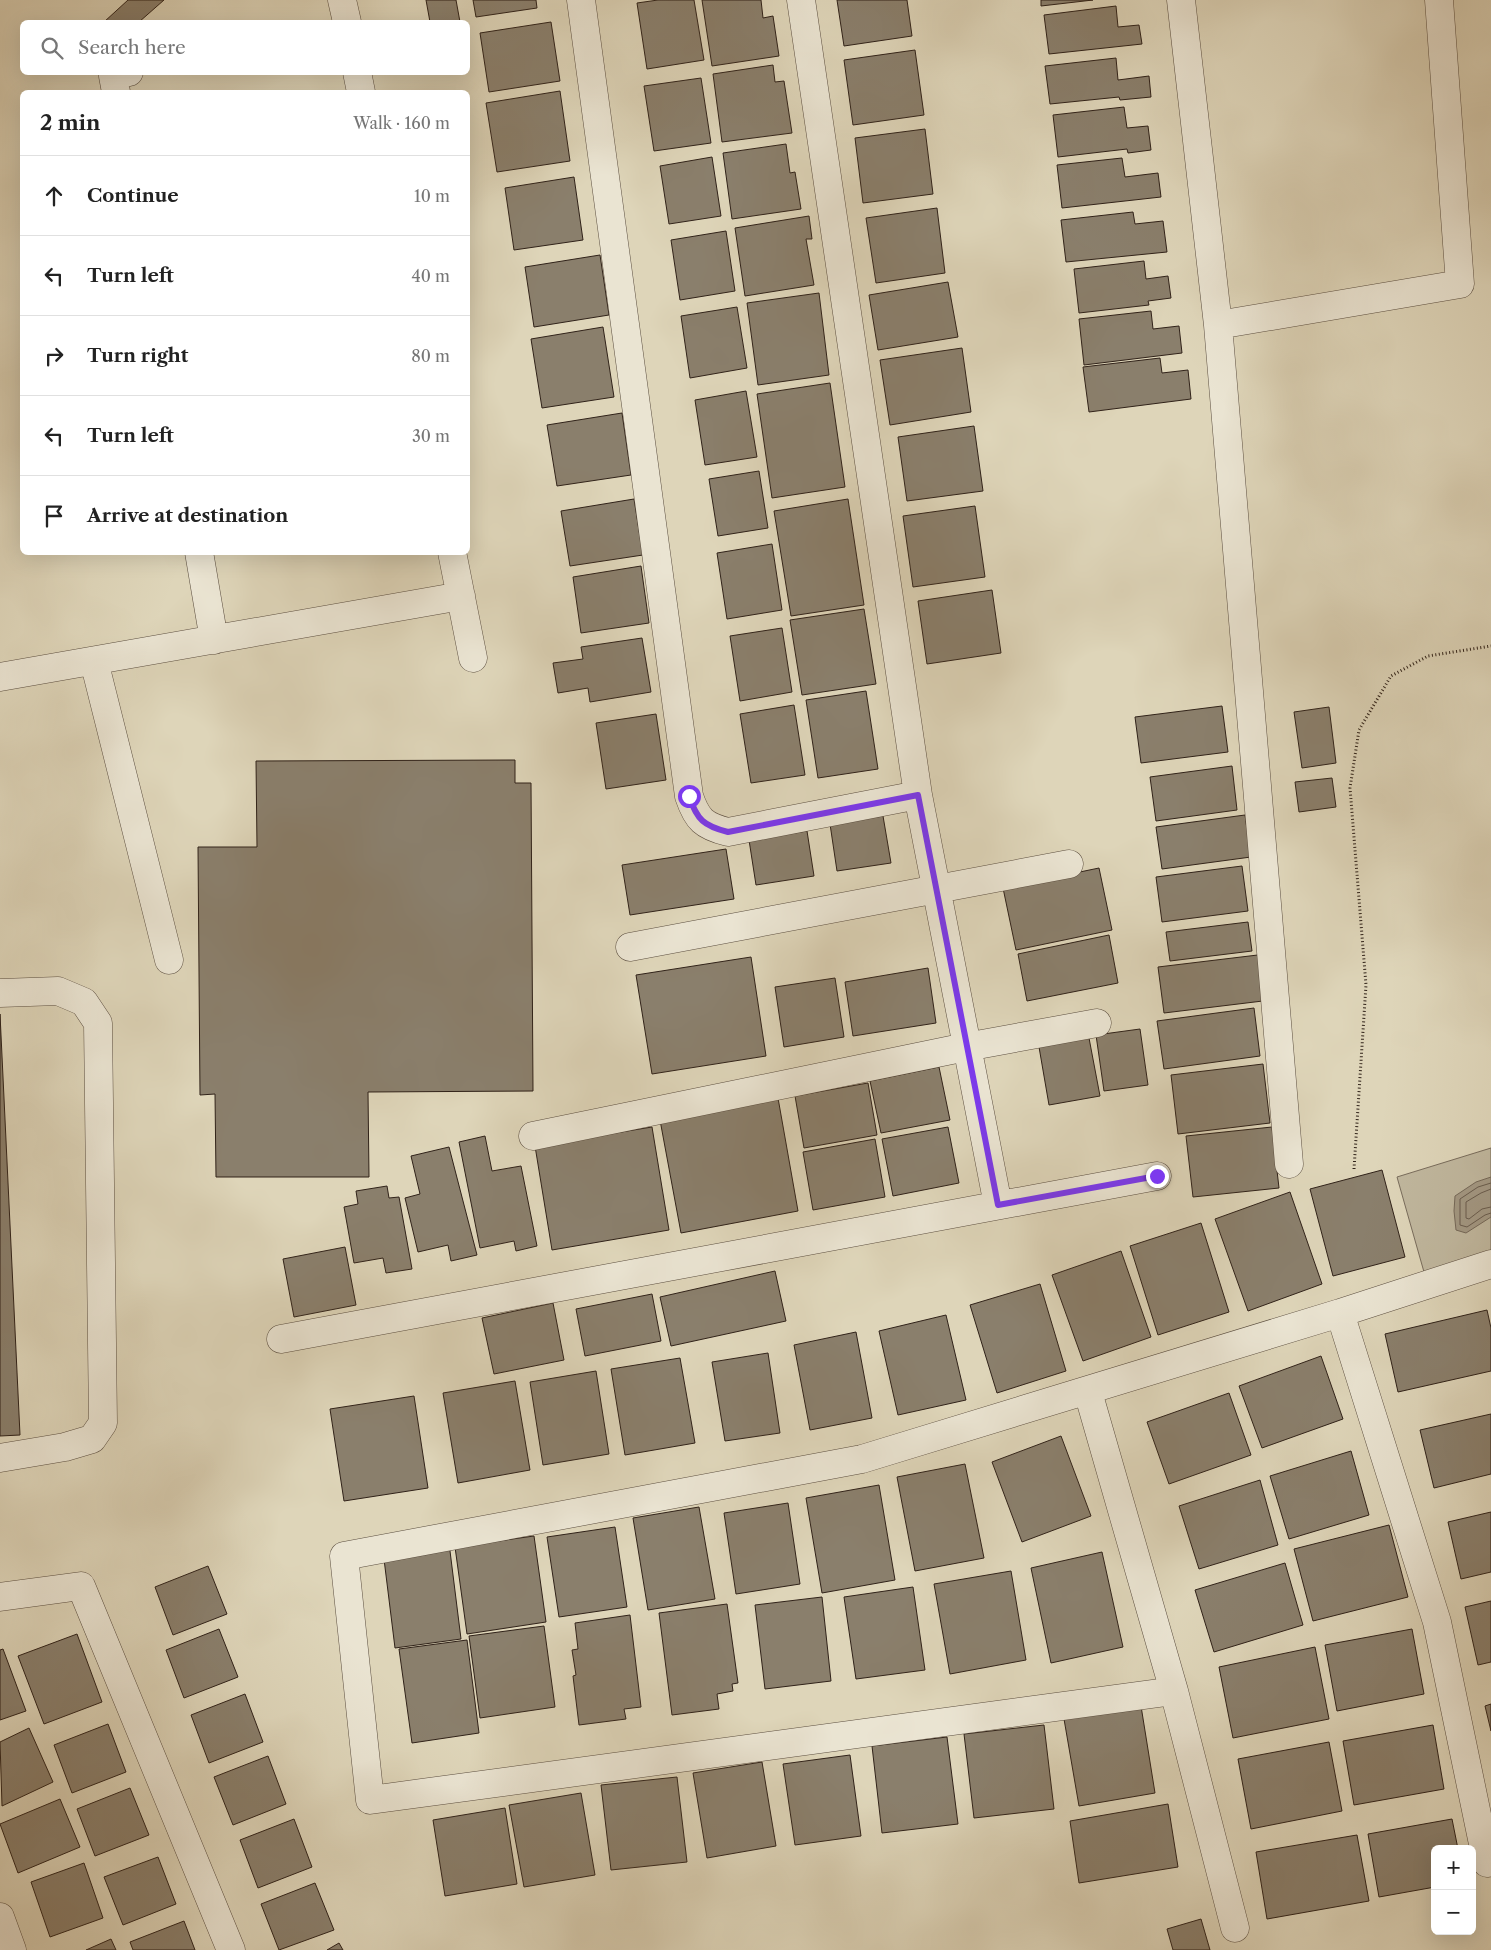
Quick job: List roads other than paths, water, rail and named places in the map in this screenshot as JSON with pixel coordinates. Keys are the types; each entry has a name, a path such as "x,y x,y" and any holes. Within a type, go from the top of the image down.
{"street":[{"path":"581,0 689,796 695,814 711,828 728,832 918,795"},
{"path":"801,0 918,795 998,1205"},
{"path":"1181,0 1218,325 1289,1164"},
{"path":"1218,325 1460,284 1439,0"},
{"path":"116,90 113,76 117,75"},
{"path":"358,75 361,90"},
{"path":"200,555 214,640"},
{"path":"453,555 473,658"},
{"path":"1,671 94,661 461,596"},
{"path":"94,661 169,960"},
{"path":"630,947 1069,864"},
{"path":"0,993 58,991 84,1002 98,1023 103,1423 92,1439 65,1448 0,1458"},
{"path":"533,1136 966,1047 1097,1023"},
{"path":"280,1339 1157,1176"},
{"path":"1174,1691 370,1800 344,1556 862,1459 1340,1314 1491,1264"},
{"path":"1340,1314 1437,1622 1487,1863"},
{"path":"1088,1392 1174,1691 1235,1928"},
{"path":"0,1597 81,1586 231,1950"},
{"path":"0,1918 12,1950"}],"water":[{"path":"1491,1177 1491,1217 1466,1233 1456,1230 1455,1196 1476,1182"}]}
